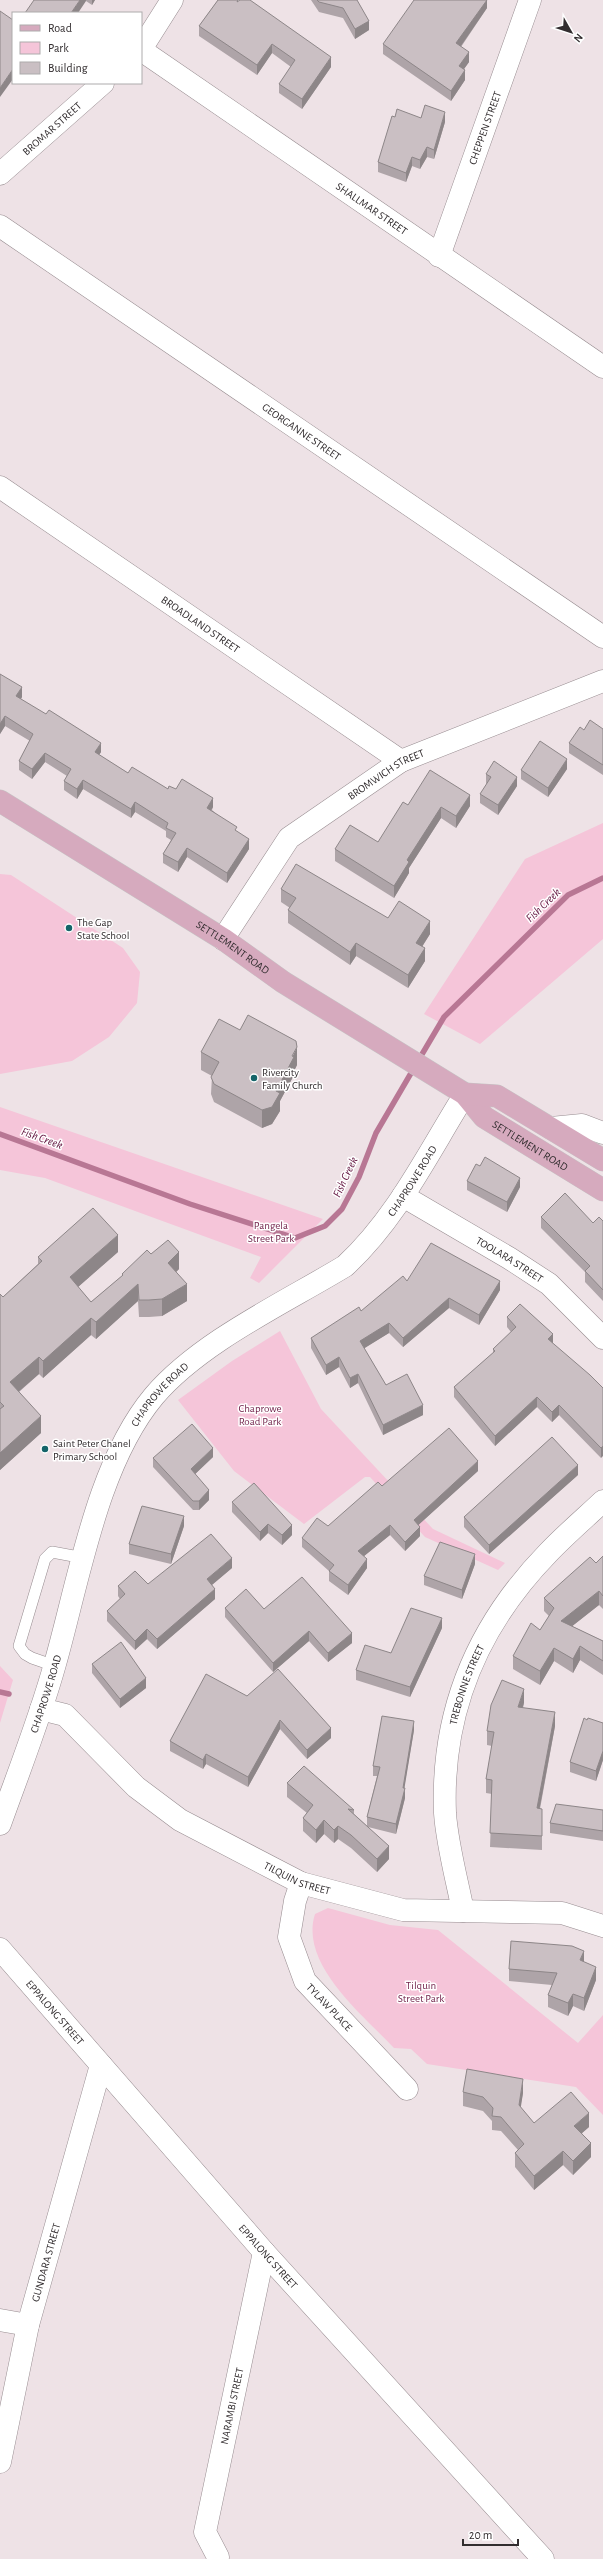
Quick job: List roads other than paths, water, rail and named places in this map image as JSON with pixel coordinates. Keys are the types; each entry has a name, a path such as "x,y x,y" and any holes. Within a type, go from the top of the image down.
{"main road":[{"name":"SETTLEMENT ROAD","path":"0,801 223,939 283,982 465,1094 484,1117 603,1190"},
{"name":"SETTLEMENT ROAD","path":"465,1094 497,1096 603,1160"},
{"path":"551,1128 552,1138 560,1149 603,1175"}],"street":[{"path":"142,47 172,0"},
{"name":"CHEPPEN STREET","path":"439,256 530,0"},
{"name":"SHALLMAR STREET","path":"142,50 439,256 603,367"},
{"name":"BROMAR STREET","path":"0,174 102,84"},
{"name":"GEORGANNE STREET","path":"0,226 603,637"},
{"name":"BROADLAND STREET","path":"0,487 401,761"},
{"name":"BROMWICH STREET","path":"223,939 289,838 401,761 603,681"},
{"name":"CHAPROWE ROAD","path":"0,1824 55,1666 104,1490 121,1449 154,1397 172,1378 207,1350 345,1266 377,1234 403,1196 465,1094"},
{"path":"551,1128 582,1125 603,1133"},
{"name":"TOOLARA STREET","path":"403,1196 509,1258 549,1284 603,1338"},
{"name":"TREBONNE STREET","path":"463,1911 445,1814 448,1745 458,1695 480,1645 524,1580 548,1553 603,1501"},
{"name":"TILQUIN STREET","path":"41,1709 64,1715 136,1787 180,1820 301,1883 403,1910 562,1913 603,1926"},
{"name":"TYLAW PLACE","path":"301,1883 295,1901 289,1937 305,1981 407,2089"},
{"name":"EPPALONG STREET","path":"0,1949 264,2252 543,2559"},
{"name":"GUNDARA STREET","path":"0,2462 28,2325 101,2065"},
{"name":"NARAMBI STREET","path":"218,2557 205,2532 264,2252"},
{"path":"0,2320 28,2325"}],"lane":[{"path":"55,1666 25,1654 19,1646 45,1559 52,1552 84,1558"}],"waterway":[{"name":"Fish Creek","path":"418,1061 444,1017 568,895 603,878"},
{"name":"Fish Creek","path":"0,1134 190,1204 295,1238 325,1226 342,1209 359,1177 376,1133 414,1068"},
{"path":"0,1692 9,1694"}],"place":[{"name":"The Gap State School","path":"69,928"},
{"name":"Rivercity Family Church","path":"254,1078"},
{"name":"Saint Peter Chanel Primary School","path":"45,1449"}],"park label":[{"name":"Pangela Street Park","path":"271,1231"},
{"name":"Chaprowe Road Park","path":"260,1414"},
{"name":"Tilquin Street Park","path":"421,1991"}]}
